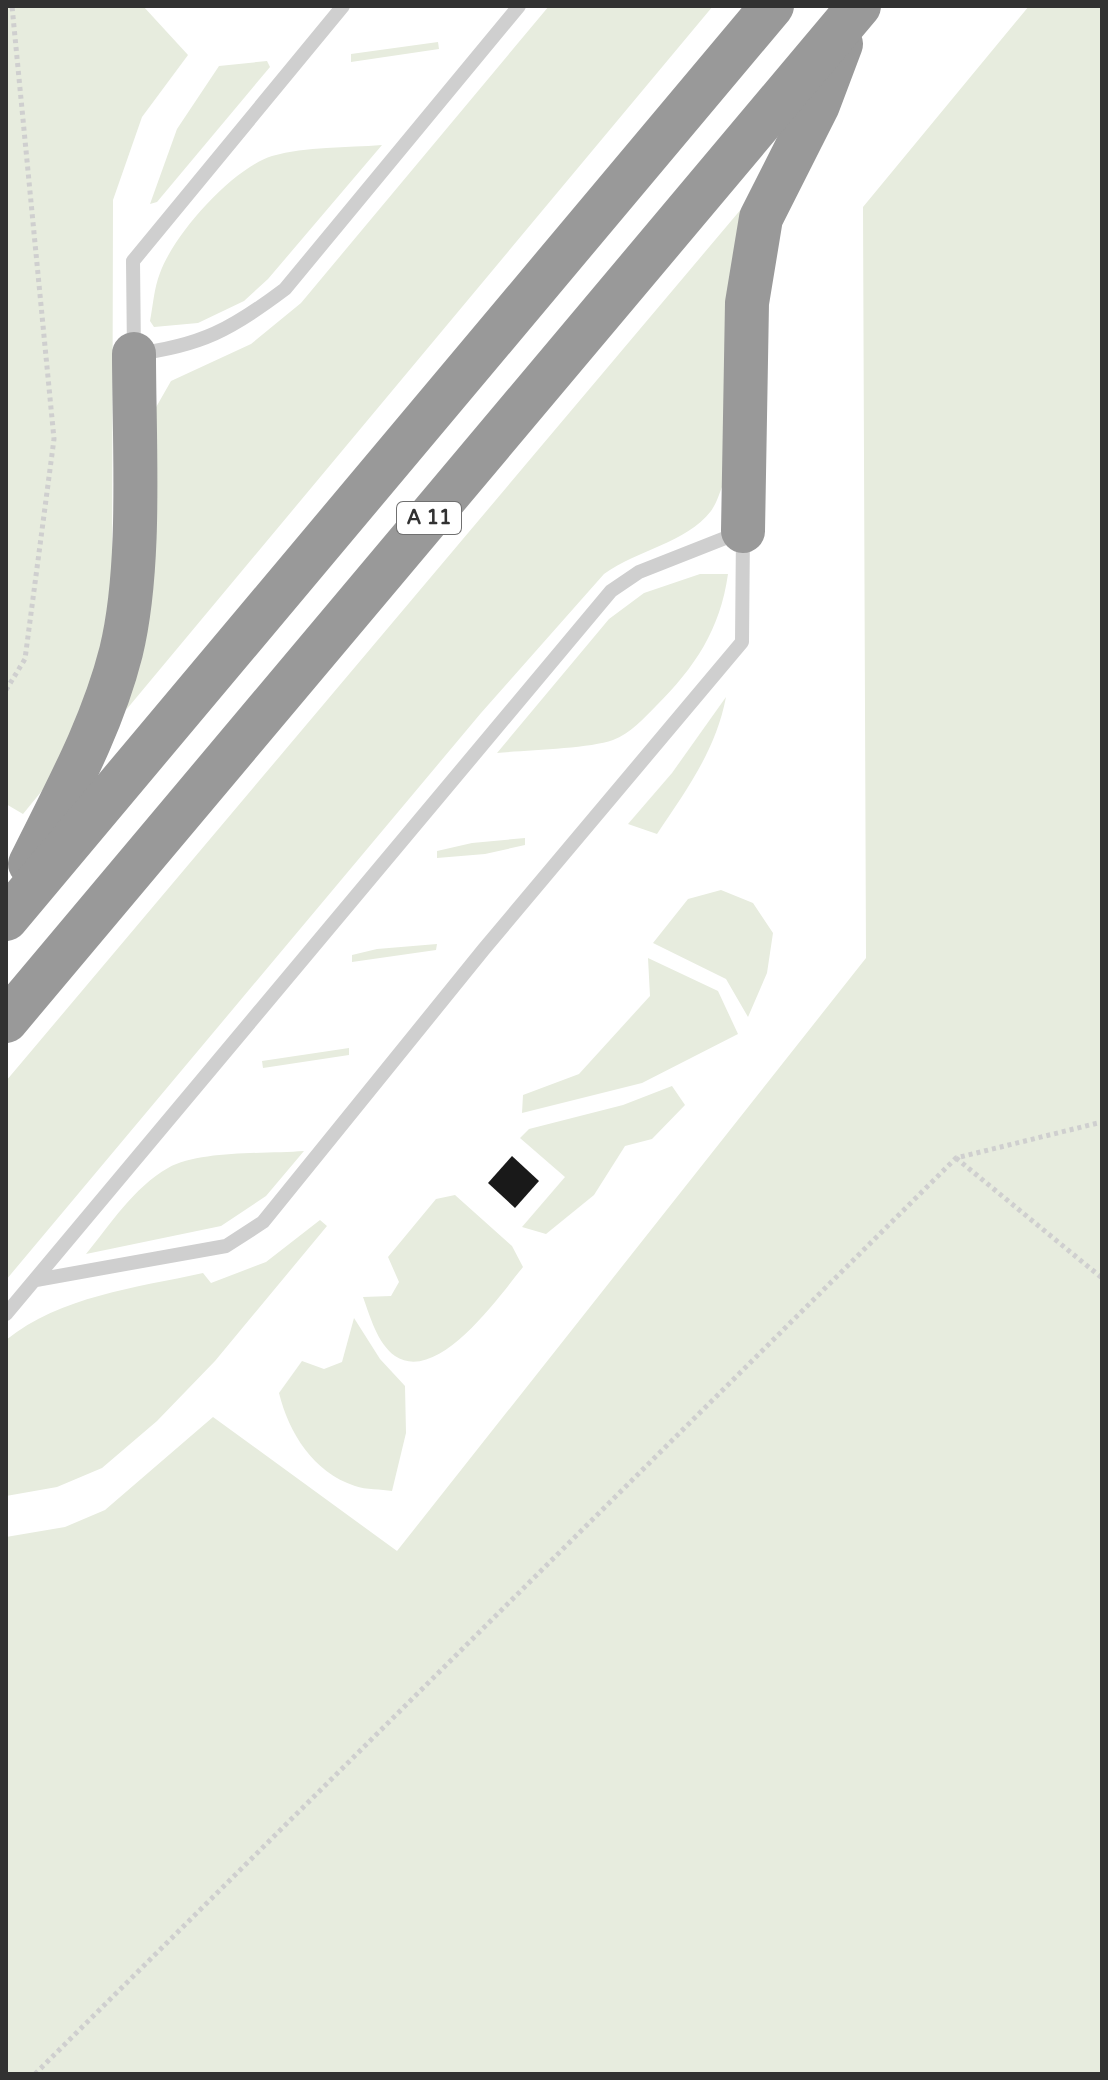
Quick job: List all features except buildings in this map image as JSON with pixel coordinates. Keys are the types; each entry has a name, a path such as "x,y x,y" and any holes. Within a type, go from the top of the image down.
{"highway":[{"name":"A 11","path":"6,919 772,6"},
{"path":"743,531 747,303 761,218 818,105 855,10"},
{"name":"A 11","path":"6,1021 855,10"},
{"path":"6,911 93,736 121,651 133,567 134,354"}],"lane":[{"path":"343,6 133,261 134,354 180,349 238,324 285,289 519,6"},
{"path":"6,1314 611,591 639,572 743,531 742,642 484,949 263,1222 226,1246 36,1280"}],"path":[{"path":"6,690 25,659 54,439 12,6"},
{"path":"35,2074 956,1158 1102,1122"},
{"path":"956,1158 1102,1278"}],"shaded area":[{"path":"6,6 143,6 188,55 142,117 113,200 112,612 92,691 45,787 23,814 6,804"},
{"path":"549,6 713,6 126,710 151,593 155,409 171,381 251,344 301,303"},
{"path":"1029,6 1102,6 1102,2074 6,2074 6,1537 65,1527 105,1510 213,1417 397,1551 866,958 863,207"},
{"path":"438,42 439,49 351,62 351,54"},
{"path":"267,61 270,67 157,202 150,204 177,129 219,66"},
{"path":"382,145 268,279 244,301 198,323 154,327 150,321 155,291 167,257 191,222 240,174 256,163 285,153"},
{"path":"753,195 724,482 711,511 701,522 675,539 604,574 481,713 6,1280 6,1081"},
{"path":"700,574 728,574 712,630 683,677 636,725 619,737 602,743 497,753 609,619 644,593"},
{"path":"726,697 708,752 657,834 628,824 672,773"},
{"path":"525,838 525,845 485,854 437,858 437,851 472,843"},
{"path":"721,890 753,903 773,933 767,973 748,1017 726,979 653,943 688,899"},
{"path":"437,944 436,950 352,962 352,955 377,949"},
{"path":"648,958 718,991 738,1034 642,1083 522,1113 523,1095 579,1074 650,996"},
{"path":"349,1048 349,1055 263,1068 262,1061"},
{"path":"672,1086 685,1105 652,1139 625,1146 594,1195 546,1234 522,1227 565,1177 520,1138 529,1129 623,1105"},
{"path":"304,1151 266,1196 221,1226 86,1254 133,1196 168,1168 198,1158"},
{"path":"455,1195 512,1246 523,1267 466,1333 430,1358 412,1362 395,1356 383,1344 363,1297 391,1296 399,1282 388,1257 436,1199"},
{"path":"320,1220 327,1226 215,1361 157,1421 102,1468 57,1487 6,1496 6,1340 27,1325 75,1303 203,1273 211,1283 266,1262"},
{"path":"354,1318 380,1359 405,1386 406,1433 392,1491 355,1486 340,1480 315,1461 296,1436 279,1393 302,1361 324,1369 342,1362"}]}
